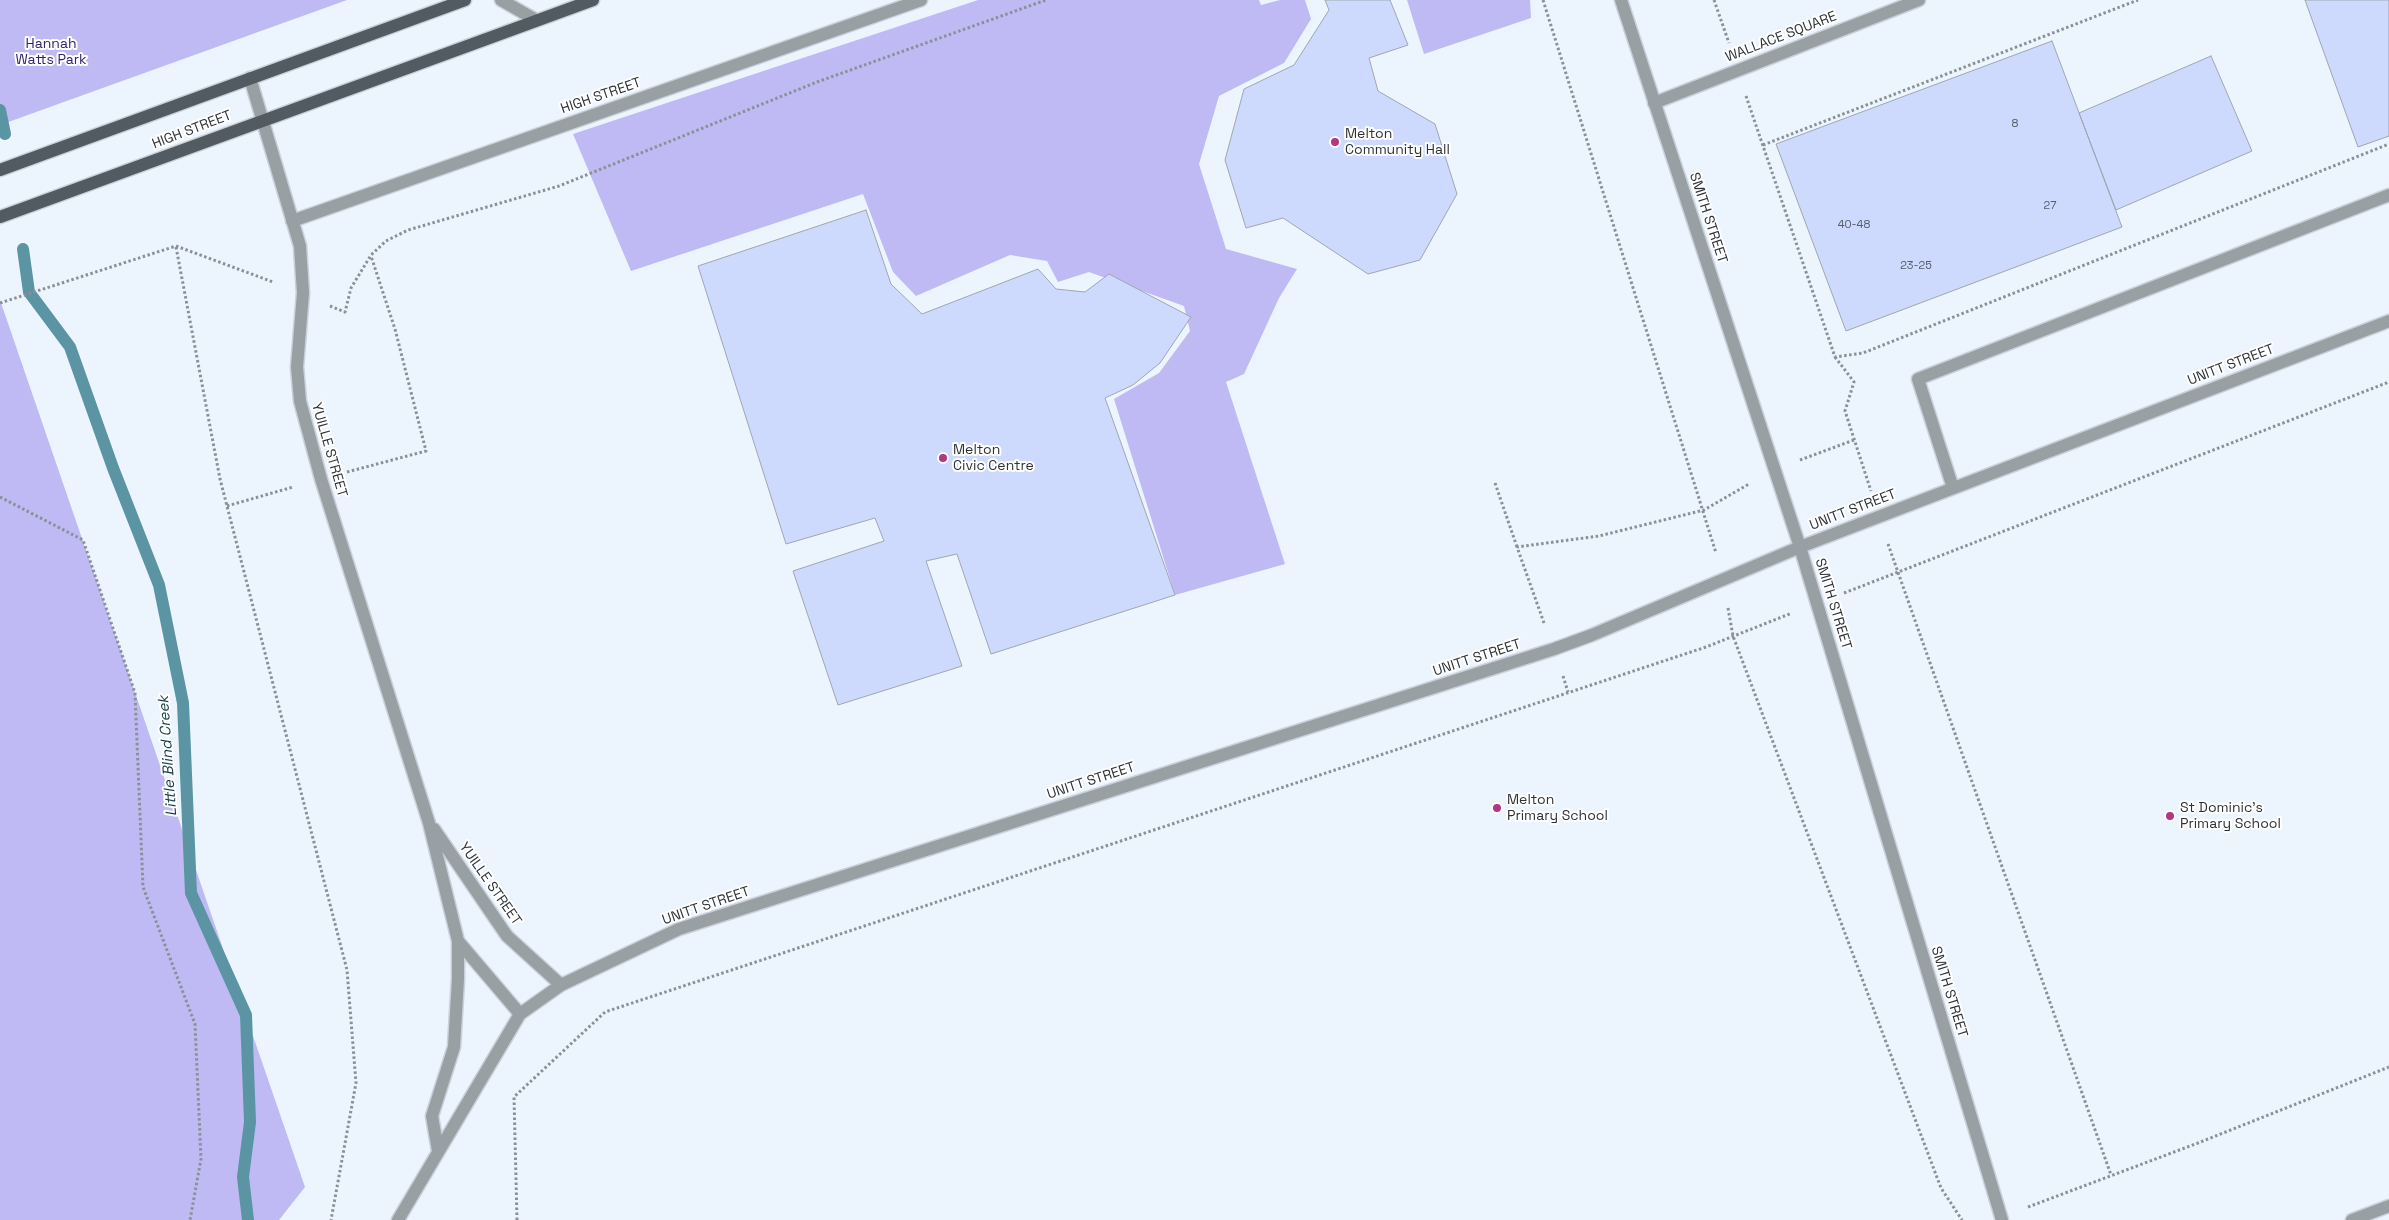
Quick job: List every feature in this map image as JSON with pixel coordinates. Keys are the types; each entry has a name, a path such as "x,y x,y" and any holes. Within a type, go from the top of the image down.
{"main road":[{"name":"HIGH STREET","path":"0,170 465,0"},
{"name":"HIGH STREET","path":"0,218 261,120 593,0"}],"street":[{"path":"501,0 536,20"},
{"name":"HIGH STREET","path":"292,220 920,0"},
{"name":"SMITH STREET","path":"1621,0 1800,547 2001,1218"},
{"name":"WALLACE SQUARE","path":"1654,103 1919,0"},
{"name":"YUILLE STREET","path":"250,78 300,246 303,293 297,367 300,401 321,479 429,823 458,941 520,1014"},
{"path":"1953,488 1918,378 2389,195"},
{"name":"UNITT STREET","path":"561,985 679,929 1554,649 1800,547 2389,321"},
{"name":"YUILLE STREET","path":"429,823 507,936 561,985"},
{"path":"438,1151 432,1116 454,1047 458,941"},
{"path":"398,1220 520,1014 561,985"},
{"path":"2352,1220 2389,1206"}],"path":[{"path":"0,304 176,246 303,293 345,312 351,288 371,255 386,241 408,230 558,186 817,82 1046,0"},
{"path":"1543,0 1704,510 1723,580 1733,636 1941,1188 1962,1220"},
{"path":"1714,0 1835,357 1854,382 1844,411 1898,573 2110,1175"},
{"path":"1763,145 2138,0"},
{"path":"1835,357 1863,353 2389,144"},
{"path":"176,246 220,479 347,970 356,1083 331,1220"},
{"path":"227,506 426,451 395,329 371,255"},
{"path":"517,1220 514,1097 605,1012 1733,636 2389,382"},
{"path":"1495,482 1568,692"},
{"path":"0,497 83,540 135,693 143,888 195,1024 201,1159 190,1220"},
{"path":"1517,546 1599,536 1704,510"},
{"path":"2001,1218 2389,1067"}],"green space":[{"name":"Hannah Watts Park","path":"0,0 347,0 0,125"},
{"path":"978,0 1259,0 1261,5 1280,0 1305,0 1311,19 1284,63 1219,96 1199,164 1226,249 1297,269 1279,298 1244,374 1226,382 1285,564 1175,595 1114,399 1159,373 1190,331 1184,306 1089,272 1058,282 1047,261 1010,255 916,296 893,272 863,194 631,271 573,134"},
{"path":"1407,0 1530,0 1531,18 1424,54"},
{"path":"0,300 305,1187 279,1220 0,1220"}],"building":[{"name":"Melton Community Hall","path":"1325,0 1390,0 1408,45 1369,58 1378,91 1435,124 1457,194 1420,260 1368,274 1283,218 1246,228 1225,160 1244,89 1294,65 1329,10"},
{"path":"2305,0 2389,0 2389,136 2358,147"},
{"path":"2052,41 2122,227 1846,331 1776,144"},
{"path":"2211,56 2252,151 2116,210 2079,113"},
{"name":"Melton Civic Centre","path":"866,210 891,284 922,314 1038,269 1056,289 1085,292 1109,274 1191,317 1160,363 1133,385 1105,398 1175,595 991,654 957,554 926,561 962,666 838,705 793,571 884,541 875,518 786,544 698,266"}],"waterway":[{"name":"Little Blind Creek","path":"0,110 5,134"},
{"name":"Little Blind Creek","path":"23,249 29,292 70,347 113,468 159,585 183,703 191,893 246,1015 250,1122 243,1177 248,1220"}],"place":[{"name":"Melton Community Hall","path":"1335,142"},
{"name":"Melton Civic Centre","path":"943,458"},
{"name":"Melton Primary School","path":"1497,808"},
{"name":"St Dominic's Primary School","path":"2170,816"}]}
